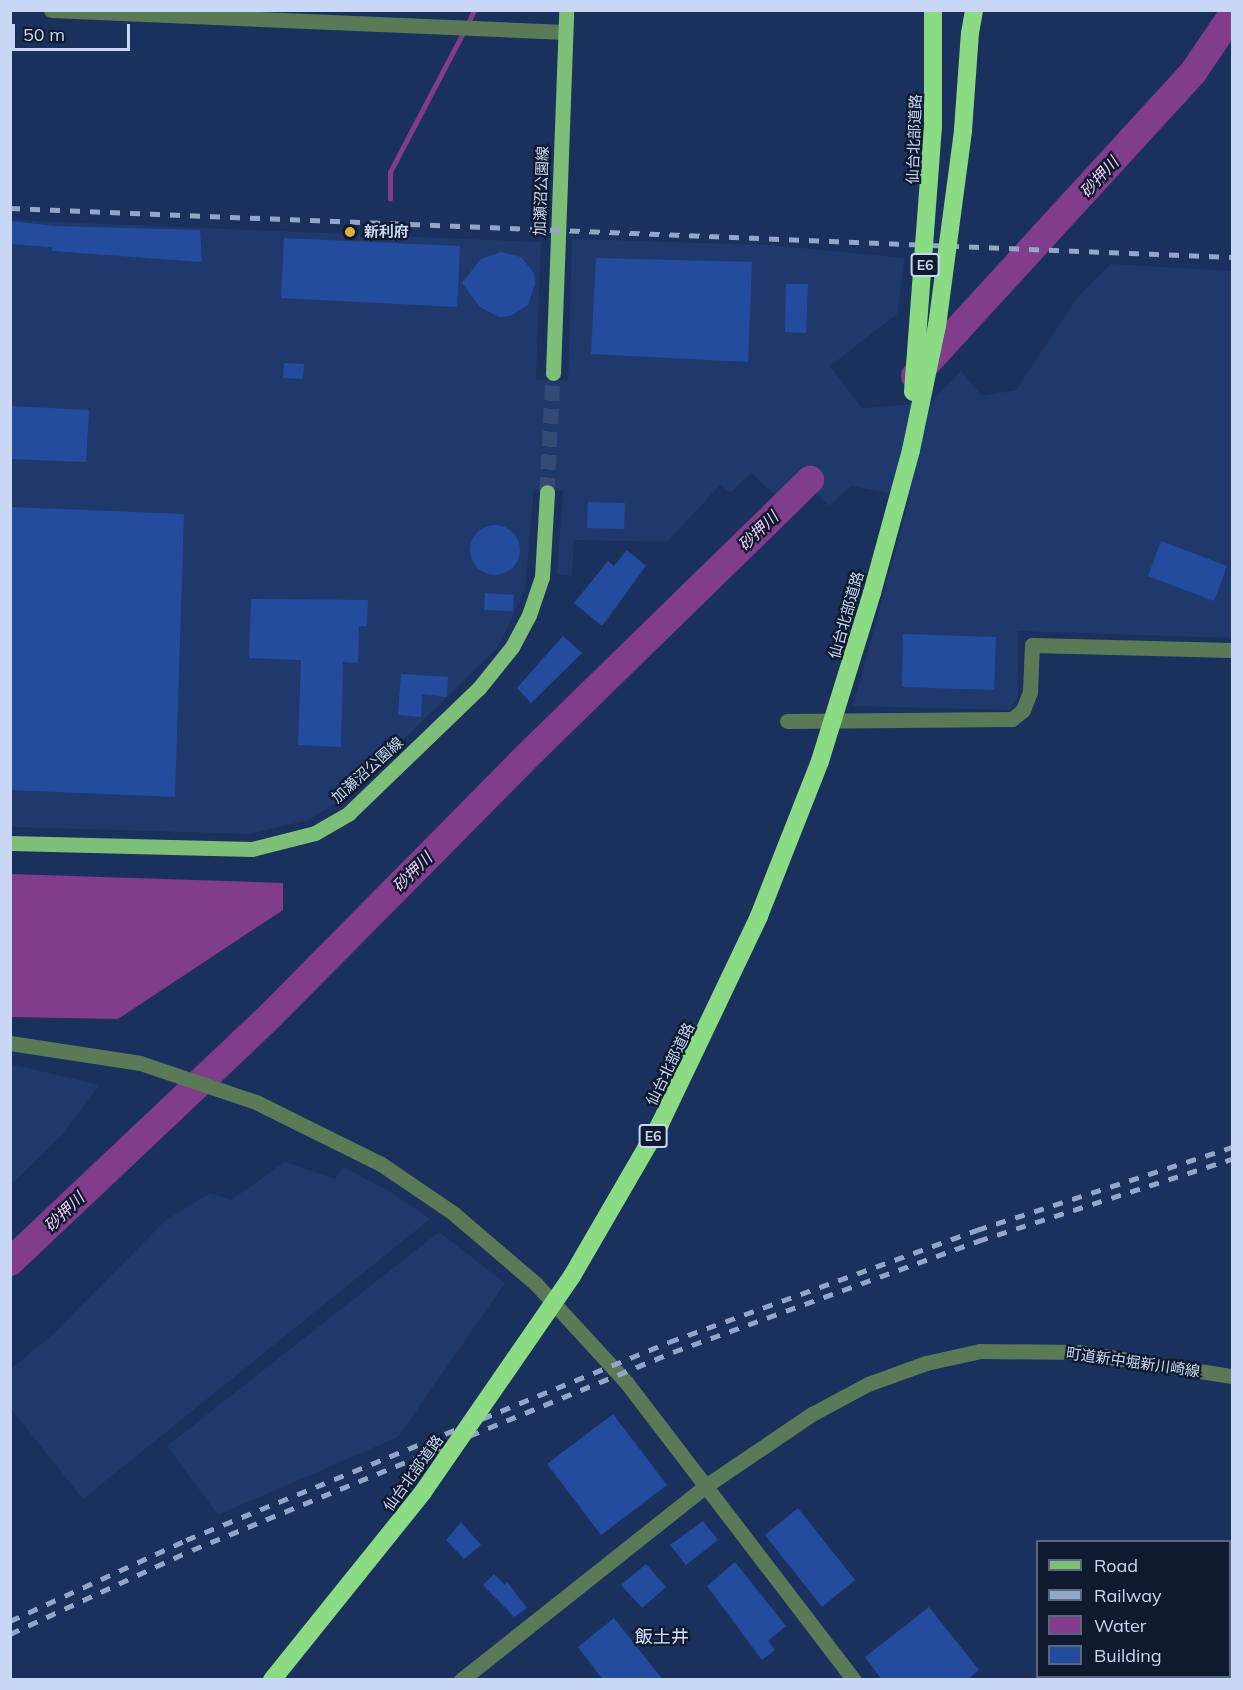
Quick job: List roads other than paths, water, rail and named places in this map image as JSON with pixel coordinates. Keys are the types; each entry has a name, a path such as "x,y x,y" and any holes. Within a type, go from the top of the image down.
{"highway":[{"name":"仙台北部道路","path":"892,518 913,392 921,309 933,127 933,10"},
{"name":"仙台北部道路","path":"272,1680 423,1492 572,1276 660,1124 725,994 791,837 846,680 892,518 937,326 963,130 972,10"}],"main road":[{"name":"加瀬沼公園線","path":"553,373 566,10"},
{"name":"加瀬沼公園線","path":"10,843 252,849 297,839 349,813 479,688 513,647 530,615 542,577 547,492"}],"street":[{"path":"51,10 565,32"},
{"path":"787,721 1012,719 1023,710 1030,692 1032,645 1233,650"},
{"path":"10,1043 79,1051 168,1071 256,1102 381,1164 453,1213 514,1263 626,1382 707,1485 766,1569 854,1680"},
{"name":"町道新中堀新川崎線","path":"461,1680 707,1485 812,1414 868,1384 926,1363 980,1351 1078,1352 1233,1376"}],"water":[{"path":"11,874 283,883 283,910 118,1019 11,1017"}],"waterway":[{"path":"468,23 474,10"},
{"name":"砂押川","path":"915,376 1194,71 1232,15"},
{"path":"390,199 390,172 464,31"},
{"name":"砂押川","path":"10,1262 271,1015 521,762 810,480"}],"tunnel":[{"path":"547,492 553,373"}],"railway":[{"path":"10,208 1232,257"},
{"path":"10,1621 186,1540 669,1342 977,1230 1232,1147"},
{"path":"10,1634 192,1550 673,1352 978,1241 1232,1159"}],"place":[{"name":"新利府","path":"350,232"}],"district":[{"name":"飯土井","path":"662,1637"}]}
